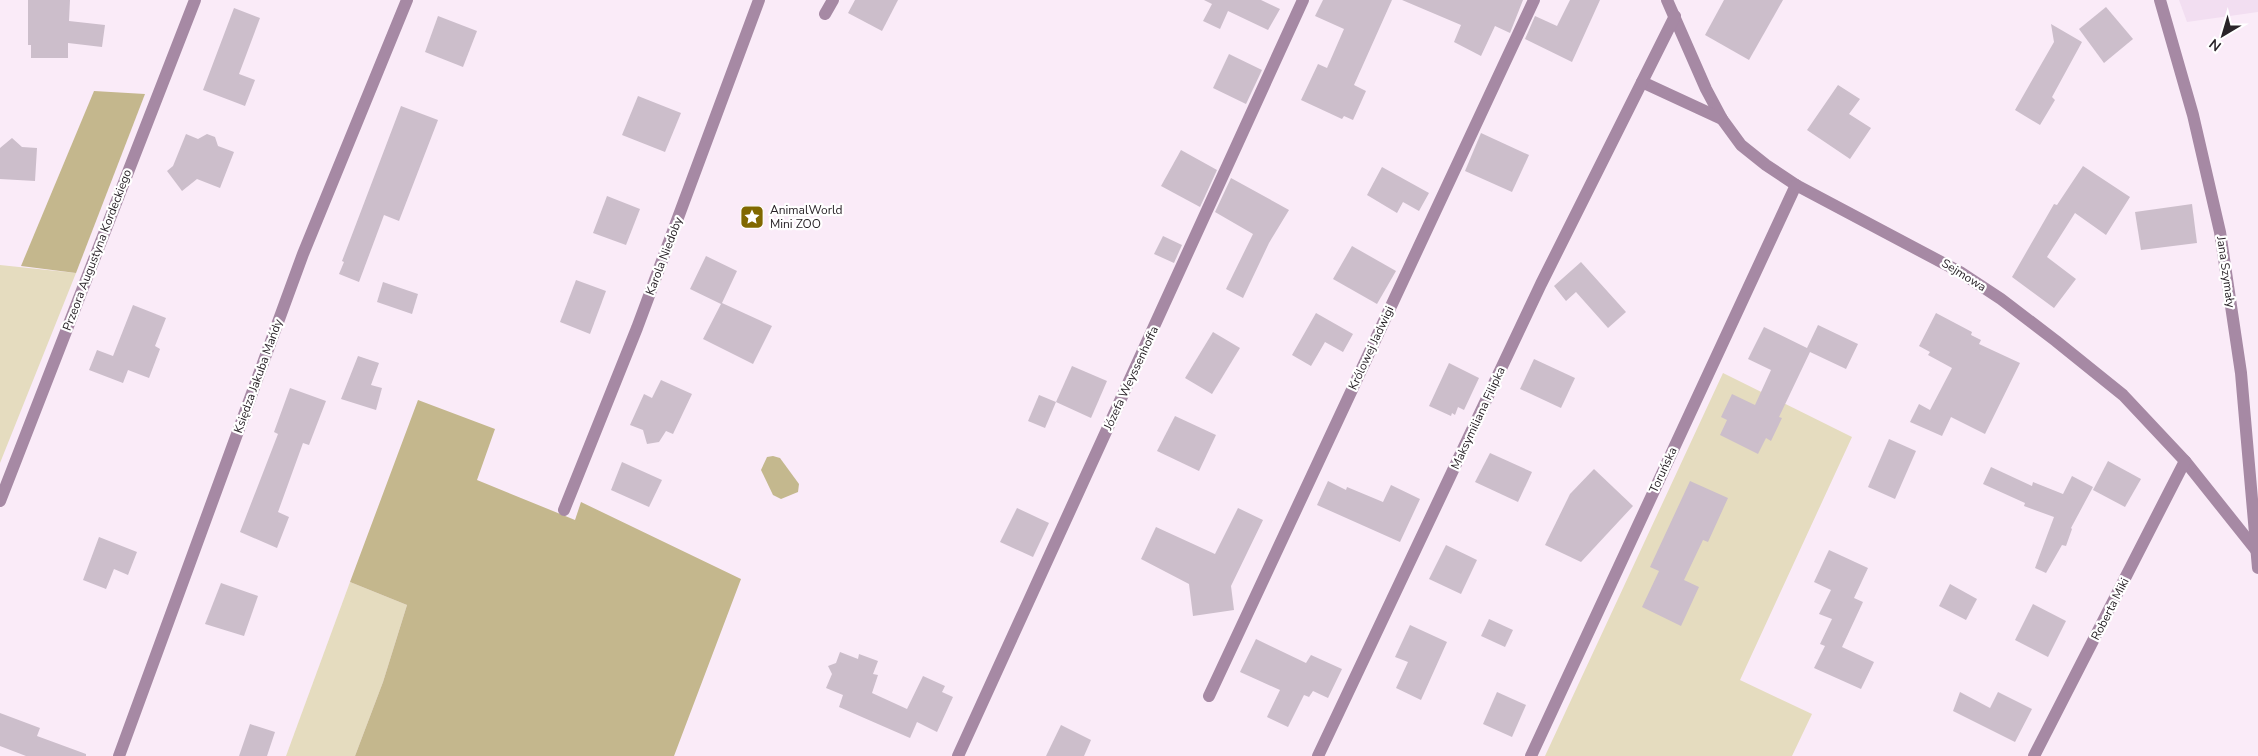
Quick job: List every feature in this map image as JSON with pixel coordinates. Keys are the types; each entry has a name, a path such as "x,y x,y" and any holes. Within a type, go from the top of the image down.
{"street":[{"name":"Przeora Augustyna Kordeckiego","path":"0,501 195,0"},
{"name":"Księdza Jakuba Mańdy","path":"119,756 303,254 408,0"},
{"name":"Karola Niedoby","path":"564,510 637,328 759,0"},
{"path":"825,14 833,0"},
{"name":"Józefa Weyssenhoffa","path":"958,756 1303,0"},
{"name":"Królowej Jadwigi","path":"1209,696 1534,0"},
{"name":"Sejmowa","path":"1667,0 1706,88 1722,119 1741,145 1796,185 1914,246 1960,272 2001,299 2123,395 2185,462 2256,550"},
{"name":"Jana Szymały","path":"2160,0 2193,115 2220,232 2241,374 2256,550"},
{"name":"Maksymiliana Filipka","path":"1318,756 1541,284 1675,16"},
{"path":"1642,82 1722,119"},
{"name":"Toruńska","path":"1530,756 1796,185"},
{"name":"Roberta Miki","path":"2034,756 2185,462"},
{"path":"2256,550 2258,568"}],"shaded area":[{"path":"2179,0 2258,0 2258,12 2187,22"},
{"path":"94,91 145,94 76,273 21,266"},
{"path":"0,265 76,273 0,463"},
{"path":"1723,373 1852,437 1740,680 1812,714 1792,756 1545,756"},
{"path":"418,400 495,429 477,480 575,520 581,502 741,579 674,756 355,756 383,682 407,605 350,582"},
{"path":"767,457 780,458 799,484 798,492 781,499 773,495 761,470"},
{"path":"350,582 407,605 383,682 355,756 286,756"}],"building":[{"path":"28,0 70,0 69,21 105,25 102,47 68,43 68,58 31,58 31,45 28,45"},
{"path":"855,0 898,0 882,31 848,13"},
{"path":"1204,0 1261,0 1280,9 1268,30 1228,11 1220,29 1203,21 1212,4"},
{"path":"1323,0 1392,0 1354,85 1366,91 1353,120 1344,116 1342,119 1301,100 1318,64 1327,68 1344,29 1315,16"},
{"path":"1402,0 1523,0 1510,33 1495,26 1481,56 1454,42 1461,25"},
{"path":"1570,0 1600,0 1572,62 1525,39 1535,16 1557,26"},
{"path":"1724,0 1783,0 1749,60 1705,35"},
{"path":"2106,7 2133,39 2104,63 2079,29"},
{"path":"234,8 260,18 239,74 255,80 245,106 203,90"},
{"path":"438,16 477,31 463,67 425,52"},
{"path":"2051,24 2082,42 2052,97 2055,100 2040,125 2015,110 2054,42"},
{"path":"1229,54 1262,70 1246,104 1213,88"},
{"path":"1838,85 1860,99 1849,114 1871,128 1850,159 1807,130"},
{"path":"638,96 681,113 665,152 622,135"},
{"path":"401,106 438,120 399,221 384,215 359,282 339,274 344,262 342,261"},
{"path":"1481,133 1529,155 1512,192 1465,171"},
{"path":"186,134 198,139 207,134 215,137 218,146 234,152 220,188 197,179 182,191 167,171 173,166"},
{"path":"12,138 22,147 37,148 35,181 0,179 0,148"},
{"path":"1181,150 1217,170 1200,207 1161,186"},
{"path":"2083,166 2130,197 2106,235 2075,213 2047,257 2076,279 2054,308 2012,277 2054,204 2057,205"},
{"path":"1382,167 1429,193 1419,211 1403,202 1397,213 1367,195"},
{"path":"1231,178 1289,210 1269,243 1243,298 1226,289 1253,234 1215,212"},
{"path":"607,196 640,209 626,245 593,233"},
{"path":"2192,204 2197,243 2141,250 2135,212"},
{"path":"1163,236 1182,245 1174,263 1154,254"},
{"path":"1352,246 1396,271 1377,304 1333,279"},
{"path":"706,256 737,271 722,303 772,326 753,364 703,339 721,304 690,289"},
{"path":"1581,262 1626,312 1608,328 1576,292 1566,301 1554,286"},
{"path":"576,280 606,291 590,334 560,322"},
{"path":"383,282 418,294 412,314 377,302"},
{"path":"133,305 166,318 155,346 160,349 149,378 128,370 123,383 89,370 97,350 113,356"},
{"path":"1316,313 1353,334 1343,352 1325,342 1311,366 1292,355"},
{"path":"1936,313 1972,332 1971,335 1981,340 1979,344 2020,363 1985,434 1951,417 1942,436 1910,422 1919,404 1930,410 1952,368 1928,355 1930,352 1919,346"},
{"path":"1818,325 1858,344 1846,369 1810,352 1779,417 1782,418 1771,441 1766,438 1758,454 1720,435 1727,420 1721,417 1732,394 1755,405 1771,370 1748,359 1764,327 1807,348"},
{"path":"1213,332 1240,348 1212,394 1185,378"},
{"path":"358,356 379,363 371,385 382,388 376,410 341,399"},
{"path":"1534,359 1575,378 1561,408 1520,389"},
{"path":"1449,363 1479,378 1464,410 1458,407 1455,415 1452,413 1451,416 1429,406"},
{"path":"1072,366 1107,381 1091,418 1056,402"},
{"path":"661,380 692,394 673,434 666,431 659,442 647,444 643,430 630,425 644,394 652,398"},
{"path":"290,388 326,401 309,445 303,443 278,512 289,517 277,548 240,532 278,434 274,432"},
{"path":"1039,395 1056,402 1045,428 1028,421"},
{"path":"1175,416 1216,435 1199,471 1157,451"},
{"path":"1889,439 1916,451 1895,499 1868,487"},
{"path":"1490,453 1532,472 1518,502 1475,482"},
{"path":"2108,461 2141,479 2125,507 2093,490"},
{"path":"622,462 662,480 649,507 611,490"},
{"path":"1991,467 2032,486 2033,482 2063,494 2072,476 2093,487 2071,528 2066,546 2062,545 2046,573 2035,568 2054,517 2024,506 2025,503 1983,484"},
{"path":"1594,469 1633,506 1581,562 1545,545 1570,494"},
{"path":"1328,481 1346,490 1347,487 1383,502 1391,485 1420,499 1400,542 1317,505"},
{"path":"1690,481 1728,498 1708,542 1703,540 1684,580 1699,587 1681,626 1642,607 1659,571 1650,567"},
{"path":"1017,508 1049,523 1033,557 1000,542"},
{"path":"1238,508 1263,520 1231,586 1234,610 1193,616 1189,584 1141,559 1156,527 1215,554"},
{"path":"99,537 137,552 128,575 114,569 106,589 83,580"},
{"path":"1446,545 1477,560 1461,594 1429,579"},
{"path":"1829,550 1868,568 1854,598 1863,602 1842,647 1874,662 1861,689 1814,668 1825,646 1820,644 1832,619 1819,614 1831,590 1814,582"},
{"path":"221,583 258,596 244,636 205,624"},
{"path":"1950,584 1977,599 1966,620 1939,606"},
{"path":"2033,604 2066,621 2048,657 2015,640"},
{"path":"1489,619 1513,630 1505,647 1481,636"},
{"path":"1410,625 1447,642 1421,700 1396,688 1408,662 1395,657"},
{"path":"1256,639 1306,663 1311,655 1342,669 1328,698 1313,691 1309,697 1304,695 1288,727 1267,717 1280,690 1240,672"},
{"path":"840,652 858,659 859,654 878,661 873,674 878,675 872,693 907,709 923,676 945,686 942,692 953,697 937,732 917,722 910,738 839,707 843,695 826,688 832,674 828,666 836,663"},
{"path":"1497,692 1526,705 1512,737 1483,724"},
{"path":"1960,692 1990,708 1998,692 2032,709 2015,742 1953,711"},
{"path":"0,713 40,728 37,736 86,754 86,756 26,756 0,746"},
{"path":"250,724 275,732 267,756 239,756"},
{"path":"1061,725 1091,740 1084,756 1046,756"}],"place":[{"name":"AnimalWorld Mini ZOO","path":"752,217"}]}
